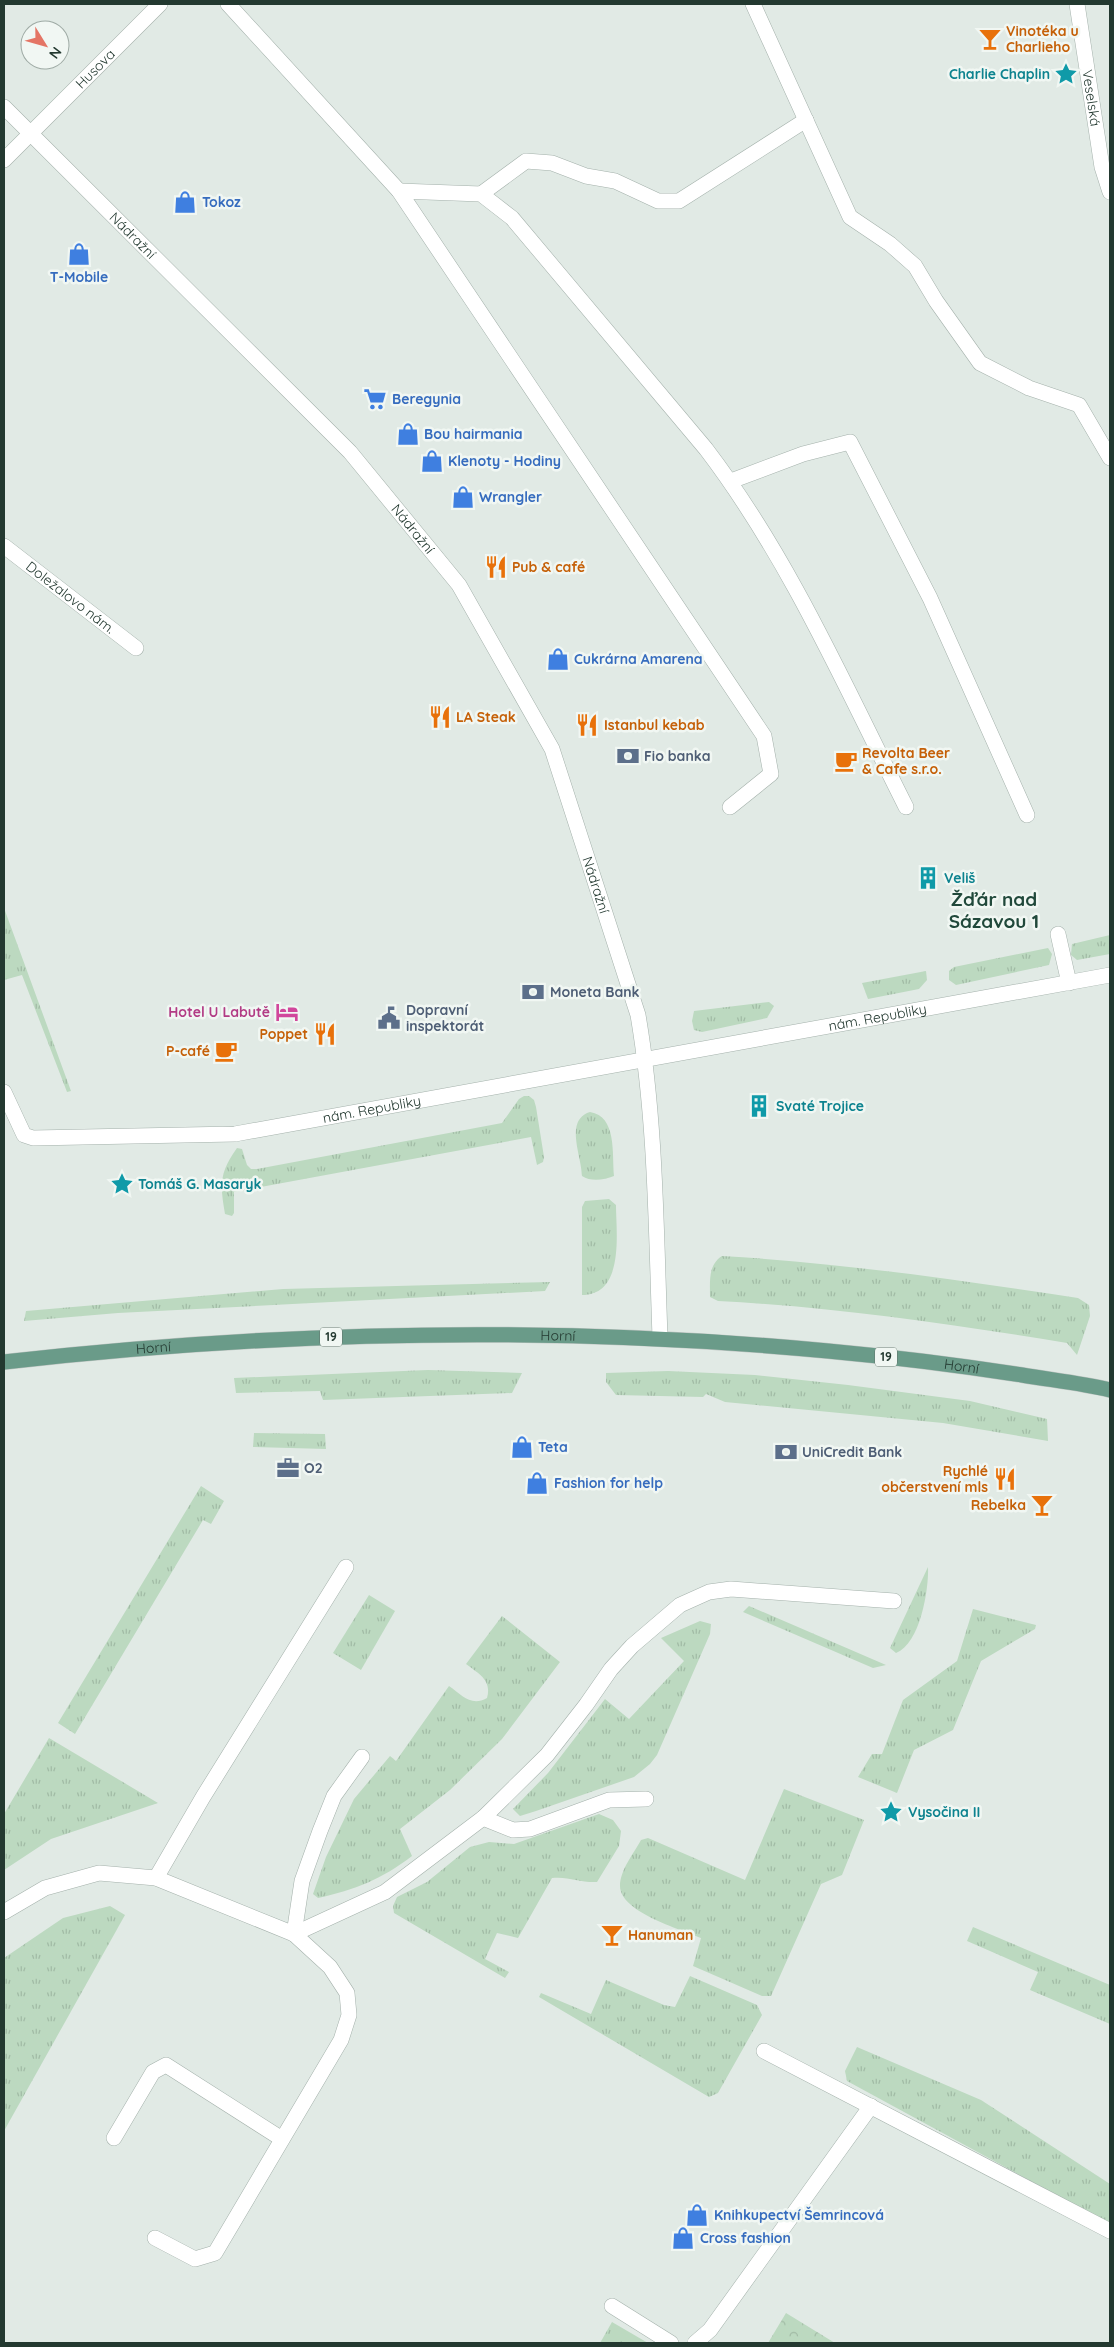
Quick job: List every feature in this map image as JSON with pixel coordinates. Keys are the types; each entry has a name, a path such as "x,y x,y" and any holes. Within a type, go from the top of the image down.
{"main road":[{"name":"Horní","path":"4,1362 123,1349 275,1338 566,1334 660,1337 923,1360 1110,1390"}],"street":[{"name":"Husova","path":"4,160 160,4"},
{"path":"228,4 399,191 764,736 771,774 730,807"},
{"path":"753,4 850,217 890,244 915,266 936,302 980,363 1029,388 1079,405 1110,458"},
{"name":"Veselská","path":"1077,4 1102,167 1110,192"},
{"name":"Nádražní","path":"4,107 350,452 459,585 552,749 638,1015 646,1060"},
{"path":"481,194 526,161 552,163 586,176 615,182 658,201 679,201 806,120"},
{"path":"399,191 481,194 512,218 706,449 731,481 798,591 906,808"},
{"path":"731,481 803,454 850,442 930,598 1027,816"},
{"name":"Doležalovo nám.","path":"4,546 136,648"},
{"path":"1058,934 1069,983"},
{"name":"nám. Republiky","path":"4,1092 24,1135 33,1138 236,1134 1110,975"},
{"path":"646,1060 654,1186 660,1337"},
{"path":"156,1878 203,1797 346,1567"},
{"path":"294,1934 384,1892 484,1818 547,1755 611,1669 632,1646 680,1605 709,1592 731,1589 894,1601"},
{"path":"294,1934 302,1881 320,1831 334,1796 362,1757"},
{"path":"484,1818 512,1830 530,1829 609,1800 646,1799"},
{"path":"4,1912 45,1888 99,1873 156,1878 294,1934 330,1967 347,1994 349,2015 341,2040 215,2253 195,2259 155,2238"},
{"path":"764,2051 1110,2232"},
{"path":"114,2138 154,2072 166,2065 282,2139"},
{"path":"695,2343 710,2330 871,2106"},
{"path":"612,2306 671,2343"}],"green space":[{"path":"4,908 71,1091 67,1092 22,975 4,980"},
{"path":"1110,935 1110,954 1077,960 1071,955 1072,944"},
{"path":"1048,948 1052,954 1049,965 956,985 949,980 949,971 954,967"},
{"path":"926,971 927,980 919,989 868,999 862,983"},
{"path":"769,1002 774,1006 767,1018 702,1032 694,1030 692,1021 694,1011"},
{"path":"529,1096 534,1100 536,1107 544,1157 543,1162 537,1165 531,1137 234,1192 234,1213 232,1216 225,1214 222,1180 227,1165 237,1148 242,1149 247,1165 251,1169 257,1169 502,1123 519,1099"},
{"path":"590,1112 599,1115 609,1128 613,1147 614,1176 606,1179 593,1180 582,1176 576,1130 582,1116"},
{"path":"609,1199 616,1205 617,1245 612,1274 605,1285 596,1292 582,1295 582,1207 585,1201"},
{"path":"722,1256 856,1268 1078,1298 1089,1305 1090,1316 1077,1355 1067,1343 980,1329 806,1307 718,1301 710,1297 710,1279 714,1264"},
{"path":"550,1282 545,1291 118,1313 24,1321 26,1311 283,1289"},
{"path":"428,1370 522,1373 512,1393 323,1400 320,1391 236,1393 234,1378"},
{"path":"668,1371 755,1375 970,1401 1047,1419 1048,1441 943,1423 725,1402 706,1394 703,1397 616,1395 606,1382 606,1373"},
{"path":"254,1433 325,1434 326,1449 253,1447"},
{"path":"201,1486 224,1501 211,1524 203,1520 75,1734 58,1723"},
{"path":"928,1567 925,1602 917,1628 904,1648 896,1653 890,1648"},
{"path":"369,1595 395,1611 361,1670 333,1653"},
{"path":"749,1606 886,1665 873,1668 743,1612"},
{"path":"973,1609 1036,1625 1035,1629 981,1661 953,1730 914,1750 897,1793 858,1777 872,1754 882,1754 903,1700 957,1661"},
{"path":"502,1616 560,1662 502,1739 450,1790 400,1829 412,1856 368,1883 318,1898 313,1894 326,1857 354,1799 390,1756 396,1761 449,1686 471,1701 487,1698 488,1686 486,1682 480,1674 466,1664"},
{"path":"700,1621 711,1624 710,1634 657,1755 650,1764 634,1777 520,1816 513,1809 548,1773 605,1699 629,1719 684,1661 661,1638"},
{"path":"49,1738 158,1803 51,1839 4,1870 4,1814"},
{"path":"784,1789 864,1820 842,1875 821,1884 771,1996 762,1996 693,1966 701,1938 640,1912 623,1895 620,1886 622,1874 641,1840 648,1838 745,1880"},
{"path":"599,1814 613,1820 621,1831 619,1846 597,1882 552,1878 518,1938 497,1933 485,1959 509,1972 505,1978 394,1913 393,1906 397,1897 427,1882 470,1847 489,1842 514,1844"},
{"path":"110,1906 125,1915 4,2131 4,1958 63,1918"},
{"path":"973,1927 1110,1985 1110,2024 1030,1990 1038,1972 967,1941"},
{"path":"690,1976 757,2005 762,2015 718,2093 709,2097 539,1997 541,1993 591,2014 606,1980 664,2005 675,2007"},
{"path":"857,2047 981,2100 1110,2184 1110,2224 847,2081 845,2071"},
{"path":"786,2313 835,2343 768,2343"},
{"path":"612,2322 648,2343 600,2343"}],"place":[{"name":"Vinotéka u Charlieho","path":"990,39"},
{"name":"Charlie Chaplin","path":"1066,74"},
{"name":"Tokoz","path":"185,202"},
{"name":"T-Mobile","path":"79,254"},
{"name":"Beregynia","path":"375,399"},
{"name":"Bou hairmania","path":"408,434"},
{"name":"Klenoty - Hodiny","path":"432,461"},
{"name":"Wrangler","path":"463,497"},
{"name":"Pub & café","path":"496,567"},
{"name":"Cukrárna Amarena","path":"558,659"},
{"name":"LA Steak","path":"440,717"},
{"name":"Istanbul kebab","path":"587,725"},
{"name":"Fio banka","path":"628,756"},
{"name":"Revolta Beer & Cafe s.r.o.","path":"846,761"},
{"name":"Veliš","path":"928,878"},
{"name":"Moneta Bank","path":"533,992"},
{"name":"Hotel U Labutě","path":"287,1012"},
{"name":"Dopravní inspektorát","path":"389,1018"},
{"name":"Poppet","path":"325,1034"},
{"name":"P-café","path":"226,1051"},
{"name":"Svaté Trojice","path":"759,1106"},
{"name":"Tomáš G. Masaryk","path":"122,1184"},
{"name":"Teta","path":"522,1447"},
{"name":"UniCredit Bank","path":"786,1452"},
{"name":"O2","path":"288,1468"},
{"name":"Rychlé občerstvení mls","path":"1005,1479"},
{"name":"Fashion for help","path":"537,1483"},
{"name":"Rebelka","path":"1042,1505"},
{"name":"Vysočina II","path":"891,1812"},
{"name":"Hanuman","path":"612,1935"},
{"name":"Knihkupectví Šemrincová","path":"697,2215"},
{"name":"Cross fashion","path":"683,2238"}],"district":[{"name":"Žďár nad Sázavou 1","path":"994,910"}]}
